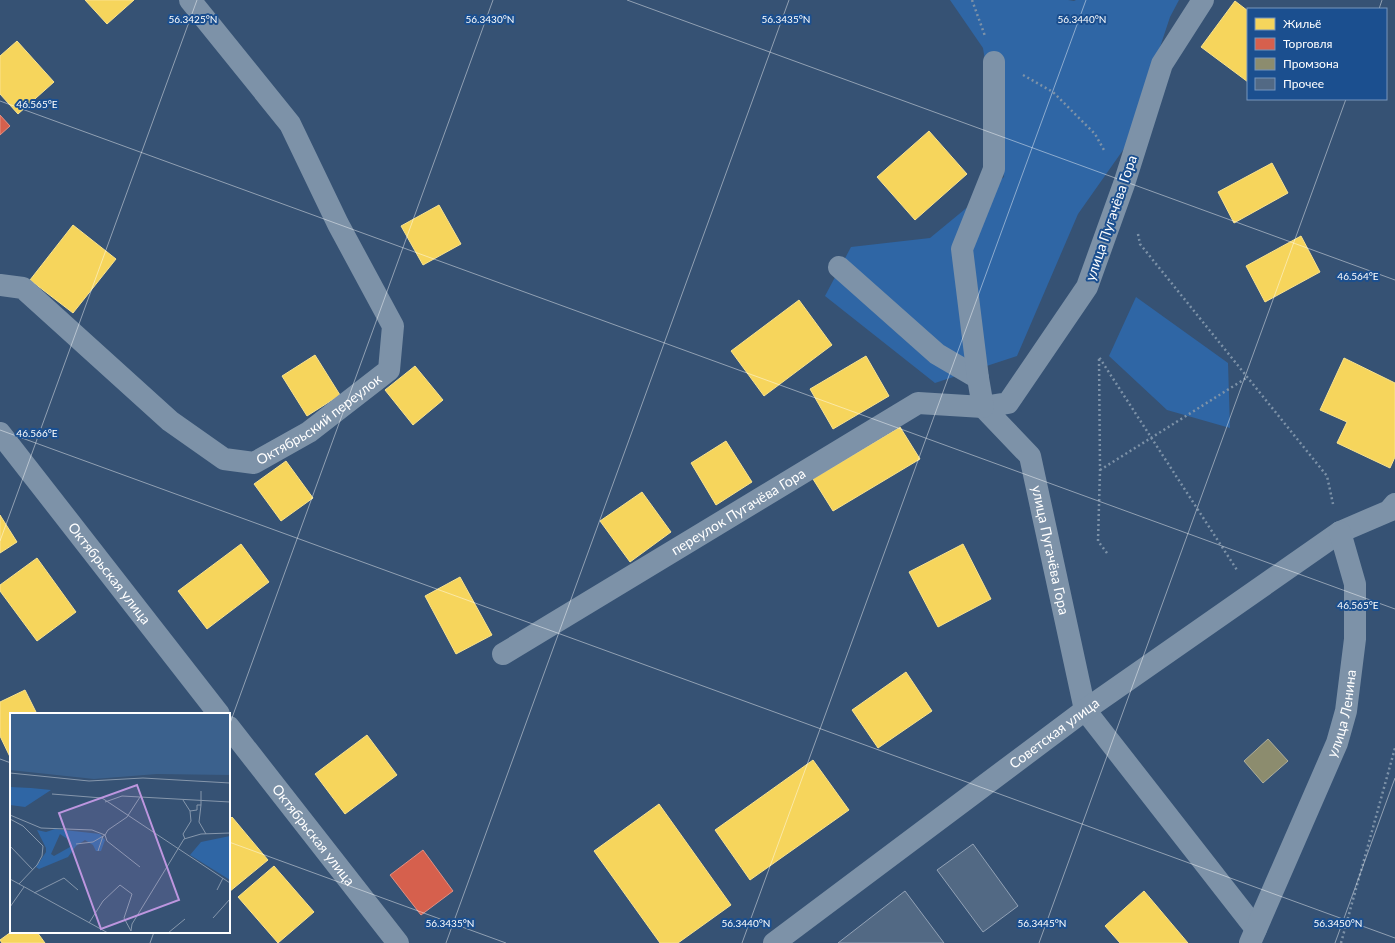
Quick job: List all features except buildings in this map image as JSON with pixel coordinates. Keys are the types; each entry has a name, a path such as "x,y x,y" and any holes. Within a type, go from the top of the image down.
{"street":[{"name":"Октябрьский переулок","path":"0,284 23,288 170,422 224,459 254,463 309,432 389,370 393,326 338,224 290,124 190,0"},
{"name":"улица Пугачёва Гора","path":"983,407 1008,403 1087,287 1124,184 1162,64 1203,0"},
{"path":"983,407 962,249 994,169 994,62"},
{"path":"839,267 937,354 978,378"},
{"name":"переулок Пугачёва Гора","path":"503,654 918,403 983,407"},
{"name":"улица Пугачёва Гора","path":"983,407 1030,456 1085,710"},
{"name":"Октябрьская улица","path":"0,434 218,713"},
{"path":"1340,532 1389,511 1395,504"},
{"name":"Советская улица","path":"774,943 1085,710 1340,532"},
{"name":"улица Ленина","path":"1253,936 1337,744 1346,711 1355,639 1355,584 1340,532"},
{"path":"1085,710 1253,936"},
{"name":"Октябрьская улица","path":"230,728 398,943"}],"path":[{"path":"972,0 994,62 1017,72 1053,92 1095,134 1124,184"},
{"path":"1140,244 1327,476"},
{"path":"1107,553 1098,541 1100,470 1099,357 1252,594"},
{"path":"1100,470 1248,377"},
{"path":"1341,943 1395,748"}],"shaded area":[{"path":"950,0 1179,0 1170,17 1128,143 1078,214 1017,356 935,383 825,296 851,247 930,238 1004,177 983,48"},
{"path":"1136,297 1228,363 1230,428 1167,410 1109,356"}]}
